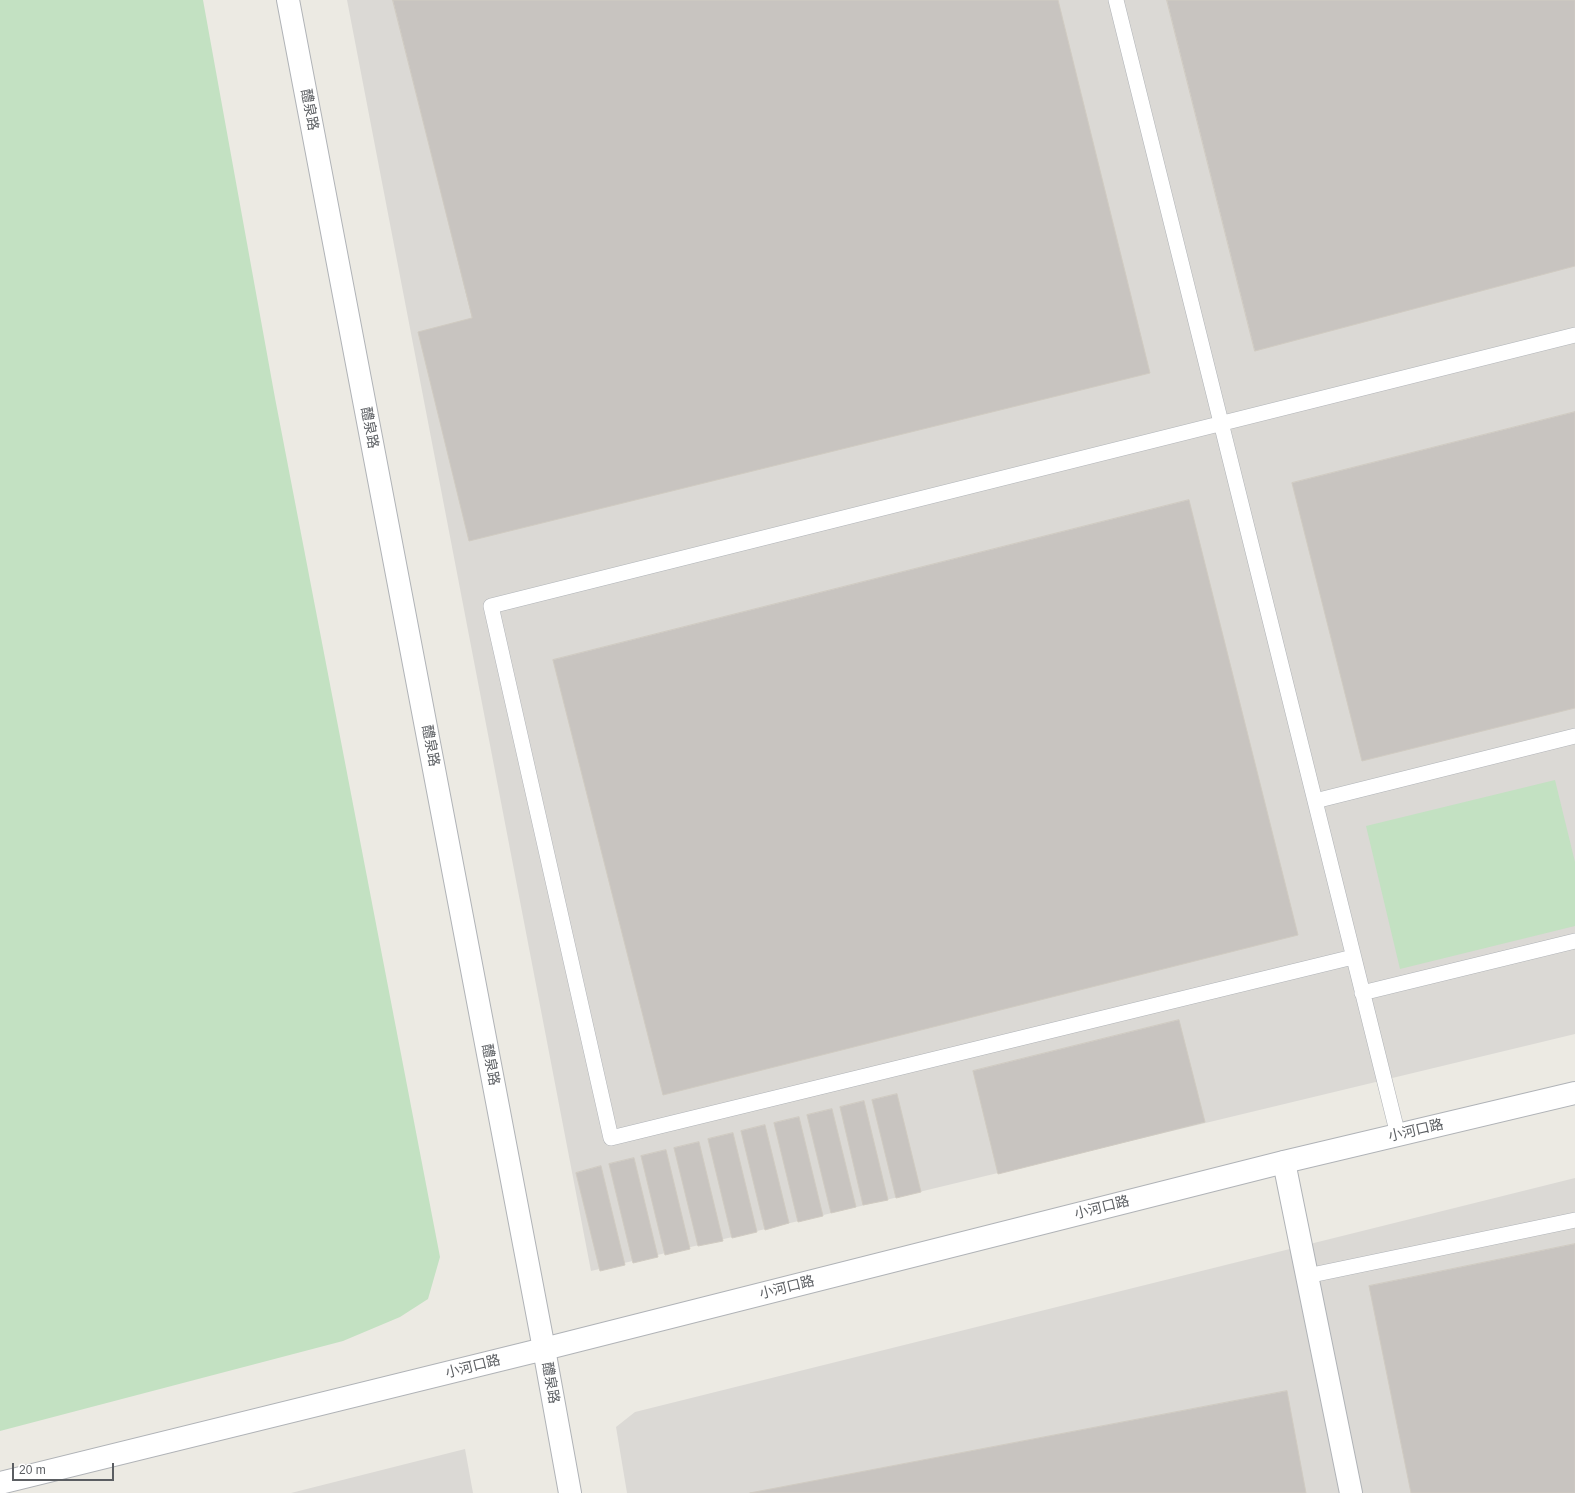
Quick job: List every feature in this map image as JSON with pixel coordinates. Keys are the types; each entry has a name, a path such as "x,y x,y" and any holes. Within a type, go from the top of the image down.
{"street":[{"name":"醴泉路","path":"288,0 570,1493"},
{"name":"小河口路","path":"0,1483 544,1349 1284,1162 1575,1093"},
{"path":"1284,1162 1351,1493"}],"lane":[{"path":"1116,0 1398,1135"},
{"path":"1354,957 611,1138 492,606 1575,335"},
{"path":"1315,801 1575,736"},
{"path":"1362,992 1575,941"},
{"path":"1307,1276 1575,1220"}],"shaded area":[{"path":"347,0 1575,0 1575,1034 591,1271"},
{"path":"1575,1178 1575,1493 627,1493 616,1427 635,1412"},
{"path":"465,1449 473,1493 291,1493"}],"green space":[{"path":"0,0 203,0 275,398 440,1257 428,1299 400,1317 343,1341 0,1431"},
{"path":"1555,780 1575,862 1575,926 1400,969 1366,826"}],"building":[{"path":"393,0 1058,0 1150,373 469,541 418,332 472,318"},
{"path":"1167,0 1575,0 1575,266 1255,351"},
{"path":"1575,412 1575,708 1362,761 1292,483"},
{"path":"1189,500 1298,935 663,1095 553,660"},
{"path":"1179,1020 1205,1122 998,1174 973,1071"},
{"path":"897,1094 921,1192 896,1198 872,1100"},
{"path":"864,1101 888,1200 863,1205 840,1107"},
{"path":"832,1109 856,1207 831,1213 807,1115"},
{"path":"799,1117 823,1216 798,1222 774,1123"},
{"path":"765,1125 789,1223 765,1230 741,1131"},
{"path":"733,1133 757,1232 732,1238 708,1139"},
{"path":"699,1142 723,1241 698,1246 674,1148"},
{"path":"666,1150 690,1249 665,1255 641,1156"},
{"path":"634,1158 658,1257 633,1263 609,1164"},
{"path":"601,1166 625,1265 600,1271 576,1173"},
{"path":"1575,1244 1575,1493 1411,1493 1369,1286"},
{"path":"1287,1391 1306,1493 750,1493"}]}
